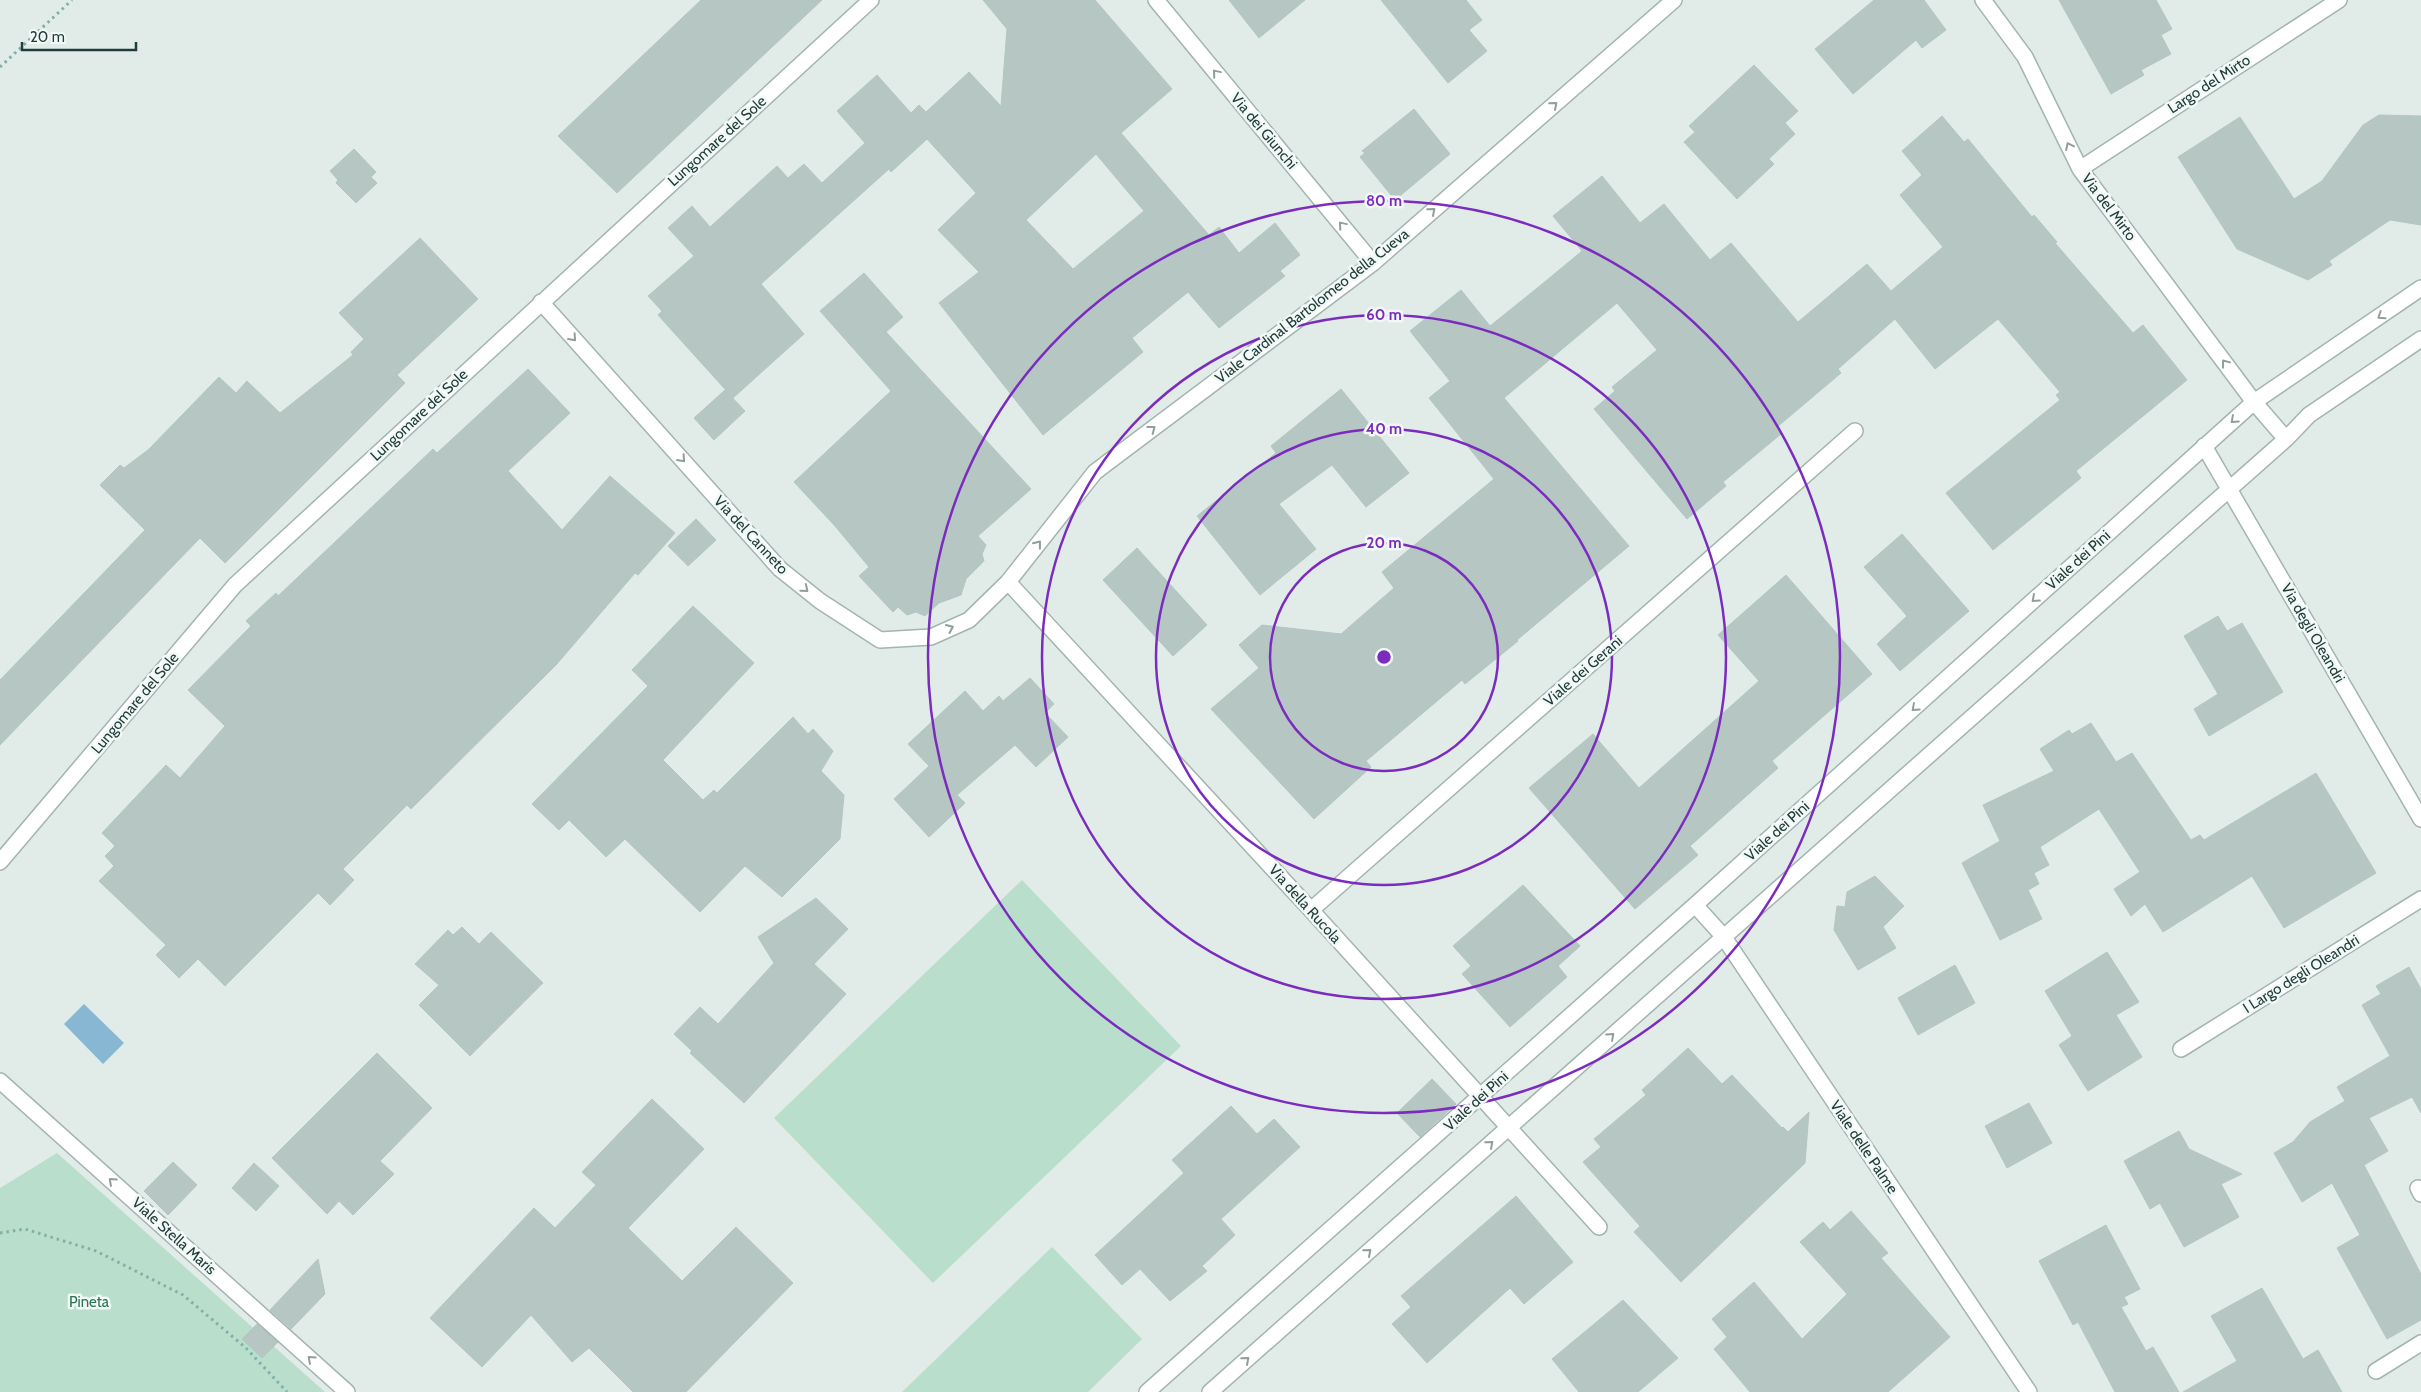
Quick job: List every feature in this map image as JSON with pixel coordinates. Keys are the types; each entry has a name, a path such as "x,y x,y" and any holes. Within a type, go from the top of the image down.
{"street":[{"name":"Lungomare del Sole","path":"0,862 235,585 871,0"},
{"name":"Via dei Giunchi","path":"1156,0 1373,263"},
{"name":"Viale Cardinal Bartolomeo della Cueva","path":"1008,582 1095,472 1373,263 1674,0"},
{"name":"Via del Mirto","path":"1983,0 2024,57 2080,169 2254,402 2286,440"},
{"name":"Largo del Mirto","path":"2080,169 2339,0"},
{"name":"Viale dei Pini","path":"1147,1392 1481,1097 2254,402 2421,288"},
{"name":"Via del Canneto","path":"541,302 780,569 820,601 880,640 931,637 969,620 1008,582"},
{"path":"1210,1392 1723,936 2286,440 2309,415 2421,339"},
{"name":"Viale dei Gerani","path":"1310,910 1855,431"},
{"name":"Via degli Oleandri","path":"2204,446 2421,819"},
{"name":"Via della Rucola","path":"1008,582 1599,1228"},
{"name":"I Largo degli Oleandri","path":"2181,1049 2421,899"},
{"name":"Viale delle Palme","path":"1695,905 1723,936 2029,1392"},
{"name":"Viale Stella Maris","path":"0,1081 347,1392"},
{"path":"2376,1371 2421,1343"}],"path":[{"path":"0,68 72,0"},
{"path":"0,1233 25,1229 96,1251 183,1295 246,1348 287,1392"}],"green space":[{"path":"1022,880 1181,1046 933,1283 774,1118"},
{"name":"Pineta","path":"57,1153 325,1392 0,1392 0,1188"},
{"path":"1052,1247 1142,1339 1088,1392 902,1392"}],"water":[{"path":"84,1004 124,1043 103,1064 64,1024"}],"building":[{"path":"701,0 822,0 617,193 558,136"},
{"path":"983,0 1095,0 1172,89 1121,133 1209,235 1219,227 1239,253 1275,223 1300,255 1280,271 1285,276 1219,328 1188,292 1132,338 1143,352 1043,435 939,303 979,272 938,230 976,193 927,139 891,172 889,169 761,284 804,334 733,398 658,315 662,311 648,296 694,256 668,228 692,206 710,227 777,166 788,178 804,164 822,183 865,143 837,111 877,75 911,113 919,105 926,112 969,72 1001,106 1007,29","holes":["1096,154 1144,211 1073,269 1026,220"]},
{"path":"1229,0 1305,0 1259,38"},
{"path":"1381,0 1466,0 1482,20 1469,30 1487,51 1448,83"},
{"path":"1874,0 1924,0 1946,30 1922,48 1916,40 1853,94 1815,49"},
{"path":"2059,0 2156,0 2172,29 2161,35 2171,54 2141,70 2144,75 2111,94"},
{"path":"1754,65 1798,111 1785,123 1795,134 1769,159 1774,164 1737,199 1684,142 1695,132 1689,126"},
{"path":"1414,109 1450,154 1395,200 1360,157 1365,153 1362,151"},
{"path":"2379,115 2421,116 2421,225 2390,220 2329,261 2332,265 2308,280 2237,249 2178,157 2240,117 2294,199 2322,181 2363,125"},
{"path":"1942,116 1964,142 1968,139 2032,217 2034,215 2057,242 2055,243 2133,333 2143,325 2187,380 2076,471 2081,478 1993,550 1946,493 2060,400 2056,395 2060,392 1998,319 1935,369 1895,319 1838,369 1841,373 1776,428 1781,434 1723,482 1726,486 1687,519 1594,409 1615,391 1612,387 1657,350 1617,303 1504,398 1629,546 1518,641 1465,684 1462,680 1366,761 1371,767 1314,819 1211,709 1259,668 1239,645 1262,625 1341,634 1394,588 1382,572 1494,479 1429,398 1450,381 1410,331 1461,290 1490,326 1541,285 1582,251 1553,216 1602,176 1640,223 1664,204 1710,260 1731,243 1798,322 1867,264 1891,291 1943,247 1900,195 1922,175 1902,151"},
{"path":"354,149 376,172 371,177 377,183 356,203 336,183 338,180 330,171"},
{"path":"420,238 478,299 397,375 405,383 225,563 200,538 0,745 0,680 145,530 100,485 120,465 124,468 148,450 219,377 236,393 247,381 280,413 353,355 351,352 364,339 339,313"},
{"path":"864,273 903,317 886,332 1031,489 978,536 986,545 982,554 984,561 966,579 961,595 939,603 925,616 916,612 907,615 898,607 893,612 859,576 869,567 835,526 794,482 891,391 820,311"},
{"path":"528,369 570,413 508,471 562,530 610,476 675,533 638,575 635,573 556,665 411,809 407,805 343,869 354,880 330,905 318,893 225,986 198,959 179,978 156,955 166,945 99,881 114,866 105,856 115,846 102,833 166,765 180,778 225,726 188,690 251,626 246,621 276,593 278,596 433,449 437,453"},
{"path":"1341,389 1409,473 1366,507 1332,465 1279,504 1316,549 1260,595 1197,516 1276,453 1271,446"},
{"path":"725,390 745,411 714,440 694,418"},
{"path":"696,519 716,540 688,566 668,546"},
{"path":"1902,534 1969,611 1900,671 1877,644 1907,616 1864,567"},
{"path":"1137,548 1207,625 1173,656 1103,580"},
{"path":"1786,575 1872,674 1772,761 1778,768 1690,846 1698,855 1635,909 1529,788 1593,734 1639,788 1759,681 1718,635"},
{"path":"693,606 754,663 663,760 703,800 714,790 717,793 793,717 808,734 813,729 833,751 821,771 844,795 840,839 782,897 745,866 700,912 625,839 606,857 569,820 559,830 532,804 648,686 632,670"},
{"path":"2218,616 2227,631 2242,623 2283,692 2209,736 2194,709 2218,694 2184,636"},
{"path":"1030,678 1054,704 1045,713 1068,737 1036,767 1015,745 957,795 965,803 929,837 894,799 929,766 908,744 965,691 983,711 999,696 1003,701"},
{"path":"2091,723 2116,762 2132,753 2191,840 2200,835 2204,840 2316,773 2376,873 2284,928 2252,876 2163,932 2145,904 2131,916 2114,889 2140,872 2099,809 2040,847 2049,865 2034,873 2039,884 2028,890 2042,919 2000,940 1962,863 2000,841 1983,805 2054,771 2040,749 2069,730 2072,734"},
{"path":"1875,876 1904,906 1883,927 1896,948 1858,970 1834,930 1837,906 1845,907 1847,892"},
{"path":"1523,885 1580,946 1558,966 1567,977 1510,1027 1462,974 1471,966 1453,946"},
{"path":"816,898 848,929 814,964 846,994 744,1103 690,1053 692,1051 674,1034 700,1007 718,1024 774,963 758,937"},
{"path":"462,927 479,944 491,932 543,983 470,1056 419,1005 439,985 415,964 448,930 453,935"},
{"path":"2107,952 2139,1002 2116,1015 2142,1057 2088,1091 2059,1045 2072,1036 2045,991"},
{"path":"1955,965 1975,1003 1918,1035 1898,998"},
{"path":"2409,967 2421,989 2421,1113 2412,1097 2369,1118 2388,1151 2364,1165 2421,1274 2421,1320 2387,1339 2337,1248 2360,1235 2332,1183 2302,1202 2274,1153 2293,1142 2310,1122 2345,1101 2337,1087 2390,1056 2362,1005 2381,994 2376,986"},
{"path":"1688,1048 1722,1084 1732,1075 1788,1132 1809,1112 1805,1163 1681,1282 1634,1232 1640,1226 1583,1162 1601,1147 1594,1139 1646,1095 1642,1090"},
{"path":"377,1053 432,1108 380,1161 394,1174 353,1215 339,1201 327,1214 272,1158"},
{"path":"1432,1079 1456,1104 1420,1137 1397,1113"},
{"path":"652,1099 704,1149 628,1228 682,1281 736,1227 793,1283 686,1392 633,1392 589,1348 572,1362 531,1315 482,1367 430,1318 534,1208 555,1228 596,1185 582,1172"},
{"path":"2029,1103 2052,1143 2007,1168 1985,1126"},
{"path":"1231,1106 1257,1134 1274,1119 1300,1147 1221,1219 1235,1235 1202,1266 1207,1271 1170,1301 1140,1269 1122,1285 1095,1255 1184,1173 1172,1160"},
{"path":"2179,1131 2189,1149 2242,1174 2221,1184 2239,1217 2184,1247 2160,1203 2150,1209 2124,1161"},
{"path":"173,1162 197,1185 168,1215 144,1191"},
{"path":"254,1163 279,1186 256,1211 232,1188"},
{"path":"1516,1196 1573,1262 1524,1304 1510,1288 1427,1363 1392,1324 1411,1307 1401,1296"},
{"path":"1851,1211 1888,1253 1881,1258 1950,1337 1888,1392 1750,1392 1714,1349 1727,1337 1712,1319 1754,1282 1802,1339 1847,1294 1800,1242 1823,1222 1830,1230"},
{"path":"2106,1225 2140,1289 2124,1297 2128,1304 2121,1307 2146,1351 2153,1347 2179,1392 2115,1392 2078,1322 2073,1325 2039,1261"},
{"path":"318,1259 325,1294 291,1329 270,1310"},
{"path":"2262,1288 2303,1359 2318,1350 2342,1392 2183,1392 2237,1361 2211,1316"},
{"path":"1623,1300 1678,1358 1638,1392 1579,1392 1552,1359"},
{"path":"257,1324 278,1342 262,1358 242,1339"}]}
